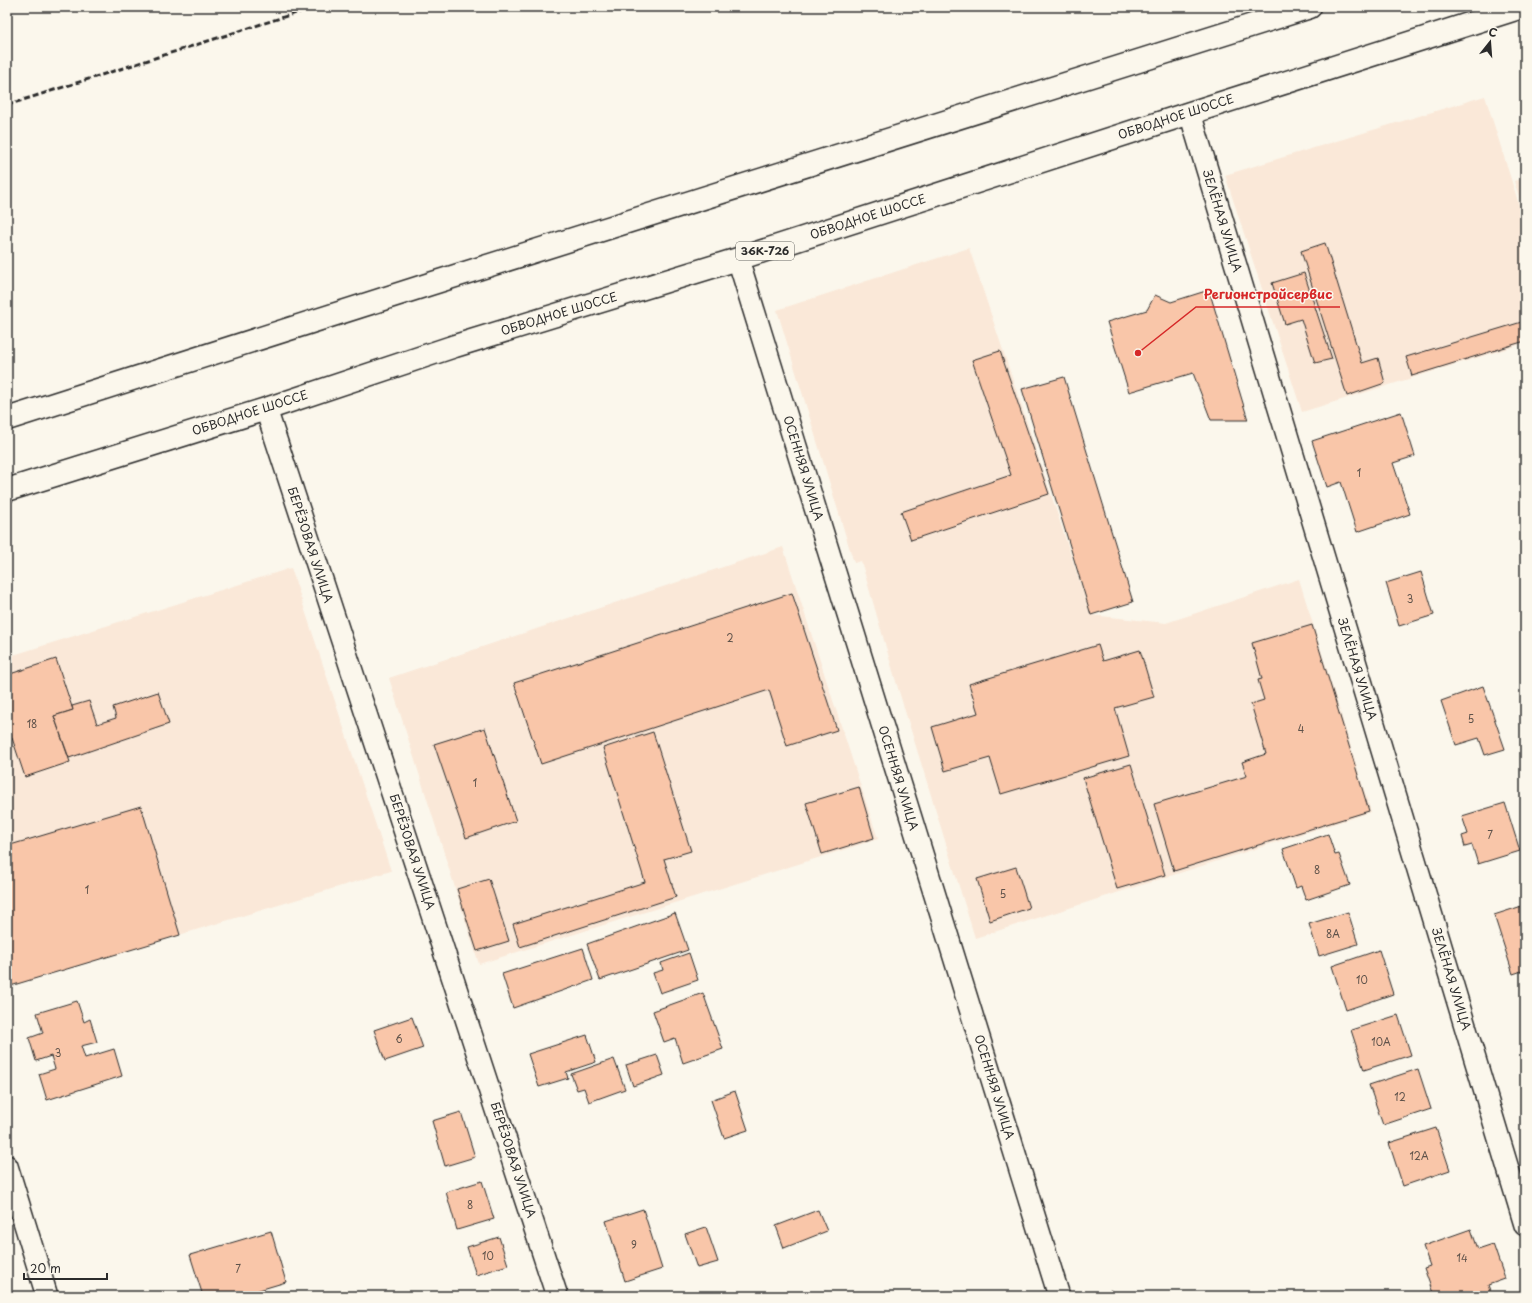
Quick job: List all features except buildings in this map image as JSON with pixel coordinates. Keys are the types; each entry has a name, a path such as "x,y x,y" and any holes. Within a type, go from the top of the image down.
{"main road":[{"path":"7,419 1310,7"},
{"name":"ОБВОДНОЕ ШОССЕ","path":"7,490 266,409 455,346 738,259 1522,7"}],"street":[{"name":"ЗЕЛЁНАЯ УЛИЦА","path":"1190,113 1525,1225"},
{"name":"ОСЕННЯЯ УЛИЦА","path":"738,259 1059,1296"},
{"name":"БЕРЁЗОВАЯ УЛИЦА","path":"266,409 557,1296"},
{"path":"7,1166 47,1296"}],"shaded area":[{"path":"1485,96 1525,224 1525,343 1302,412 1225,175"},
{"path":"1525,178 1525,215 1514,181"},
{"path":"969,248 1091,615 1166,623 1299,579 1371,812 975,938 897,685 861,561 854,563 777,310"},
{"path":"783,547 878,839 479,964 389,678"},
{"path":"291,568 391,871 7,987 7,657"}],"railway":[{"path":"7,105 315,7"}],"place":[{"name":"Регионстройсервис","path":"1138,353"}]}
